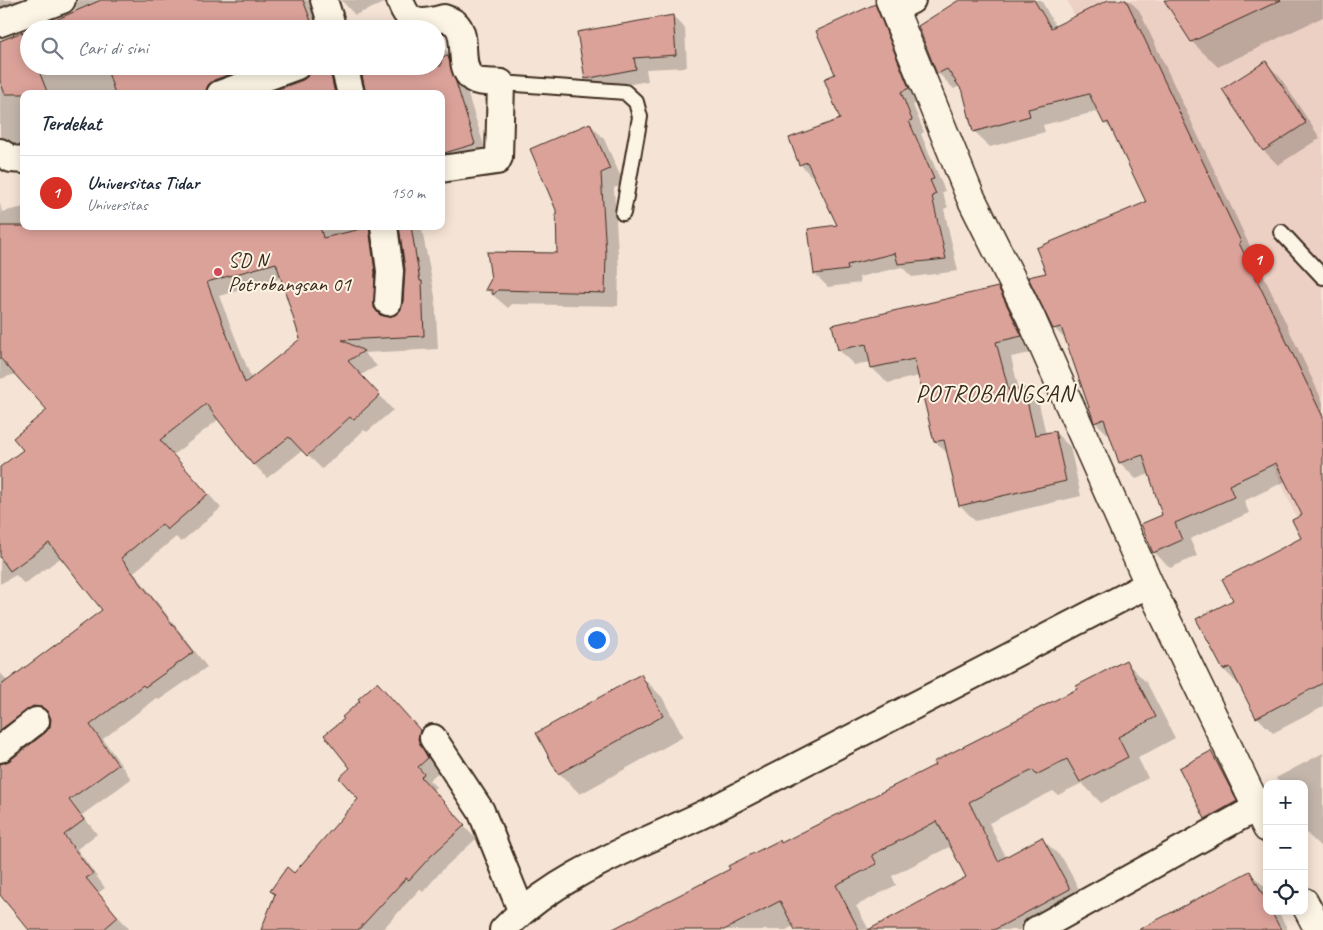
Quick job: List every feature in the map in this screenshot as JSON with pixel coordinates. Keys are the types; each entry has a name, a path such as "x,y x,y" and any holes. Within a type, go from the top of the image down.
{"street":[{"path":"0,24 62,0"},
{"path":"324,0 330,20"},
{"path":"400,0 406,15 412,20"},
{"path":"899,3 970,196 1030,316 1149,584 1261,818 1036,930"},
{"path":"437,20 444,18 455,23 460,32 466,68 474,80 501,83 499,157 497,161 445,168"},
{"path":"231,90 272,75"},
{"path":"346,75 350,90"},
{"path":"0,152 11,159 20,160"},
{"path":"385,230 390,271 388,302"},
{"path":"503,930 521,910 568,880 708,812 1149,584"},
{"path":"0,750 36,721"},
{"path":"433,738 481,811 521,910"},
{"path":"1308,909 1319,930"}],"lane":[{"path":"501,83 626,92 636,102 640,117 623,212"},
{"path":"1281,232 1323,277"}],"shaded area":[{"path":"1067,0 1323,0 1323,570 1320,571"}],"building":[{"path":"101,0 303,0 311,20 55,20"},
{"path":"959,0 1034,0 1051,28 1108,0 1126,0 1241,242 1239,243 1323,417 1323,683 1256,718 1230,667 1223,670 1196,619 1233,600 1222,579 1301,538 1292,520 1302,515 1276,463 1229,485 1234,497 1175,523 1182,540 1153,553 1141,524 1162,515 1143,455 1119,463 1104,419 1094,423 1061,327 1053,329 1028,277 1046,273 1036,248 1146,202 1108,122 1104,124 1089,94 1028,109 1030,116 973,132 963,92 947,69 937,74 918,26"},
{"path":"1164,0 1281,0 1191,42"},
{"path":"875,4 909,88 901,92 912,120 909,121 934,179 930,180 936,194 932,196 946,259 898,264 895,253 847,265 848,270 814,274 808,229 837,225 807,162 799,165 789,138 840,119 824,79 835,74 816,31"},
{"path":"673,15 676,55 634,58 636,69 585,79 577,32"},
{"path":"20,33 20,75 41,75 46,90 20,90 20,94 5,94 0,81 0,41"},
{"path":"445,56 448,56 475,144 445,153 445,90 365,90 362,75 445,75"},
{"path":"1266,61 1306,123 1263,151 1222,89"},
{"path":"109,75 228,75 214,80 208,85 206,90 114,90"},
{"path":"309,75 331,75 334,90 276,90 303,80"},
{"path":"590,123 610,169 601,173 606,254 605,293 498,290 493,295 492,290 485,290 491,279 487,252 557,253 556,210 530,149"},
{"path":"0,226 20,226 20,230 321,230 323,238 356,230 369,230 375,272 374,308 380,315 388,317 400,311 403,303 405,269 400,230 412,230 420,281 422,281 424,336 342,340 364,351 348,361 380,395 353,420 350,417 307,456 289,437 253,465 206,404 160,440 208,494 167,530 162,524 121,558 194,652 145,687 143,685 90,725 118,765 69,800 84,820 64,835 93,874 86,878 118,917 103,930 29,930 0,895 0,764 9,761 45,733 50,727 51,719 48,712 42,707 33,706 0,730 0,686 102,610 49,543 10,571 0,557 0,467 23,450 13,438 47,410 0,358","holes":["276,263 300,339 245,383 207,282"]},
{"path":"998,287 1022,336 996,342 1009,391 1024,388 1035,435 1055,431 1066,481 959,506 944,440 934,442 914,359 871,368 866,344 838,350 832,325"},
{"path":"1126,660 1156,717 1118,737 1128,757 1080,782 1067,759 1036,775 1033,770 969,802 998,861 1042,837 1070,889 994,930 868,930 966,877 937,821 872,855 877,864 836,885 859,930 795,930 780,901 724,930 611,930 730,869 728,866 780,840 781,843 935,765 933,762 1077,689 1076,686"},
{"path":"641,674 663,716 558,774 536,733"},
{"path":"377,682 420,730 418,739 428,758 418,767 424,774 421,777 465,825 431,856 409,880 406,878 358,930 261,930 275,894 270,891 287,867 294,873 358,799 339,778 350,768 324,735 344,719 342,717 360,701 358,699"},
{"path":"1211,751 1237,801 1205,819 1179,768"},
{"path":"1250,871 1263,895 1263,915 1273,915 1281,930 1138,930"}],"place":[{"name":"SD N Potrobangsan 01","path":"218,272"},
{"name":"Universitas Tidar","path":"1258,285"}],"district":[{"name":"POTROBANGSAN","path":"995,393"}]}
